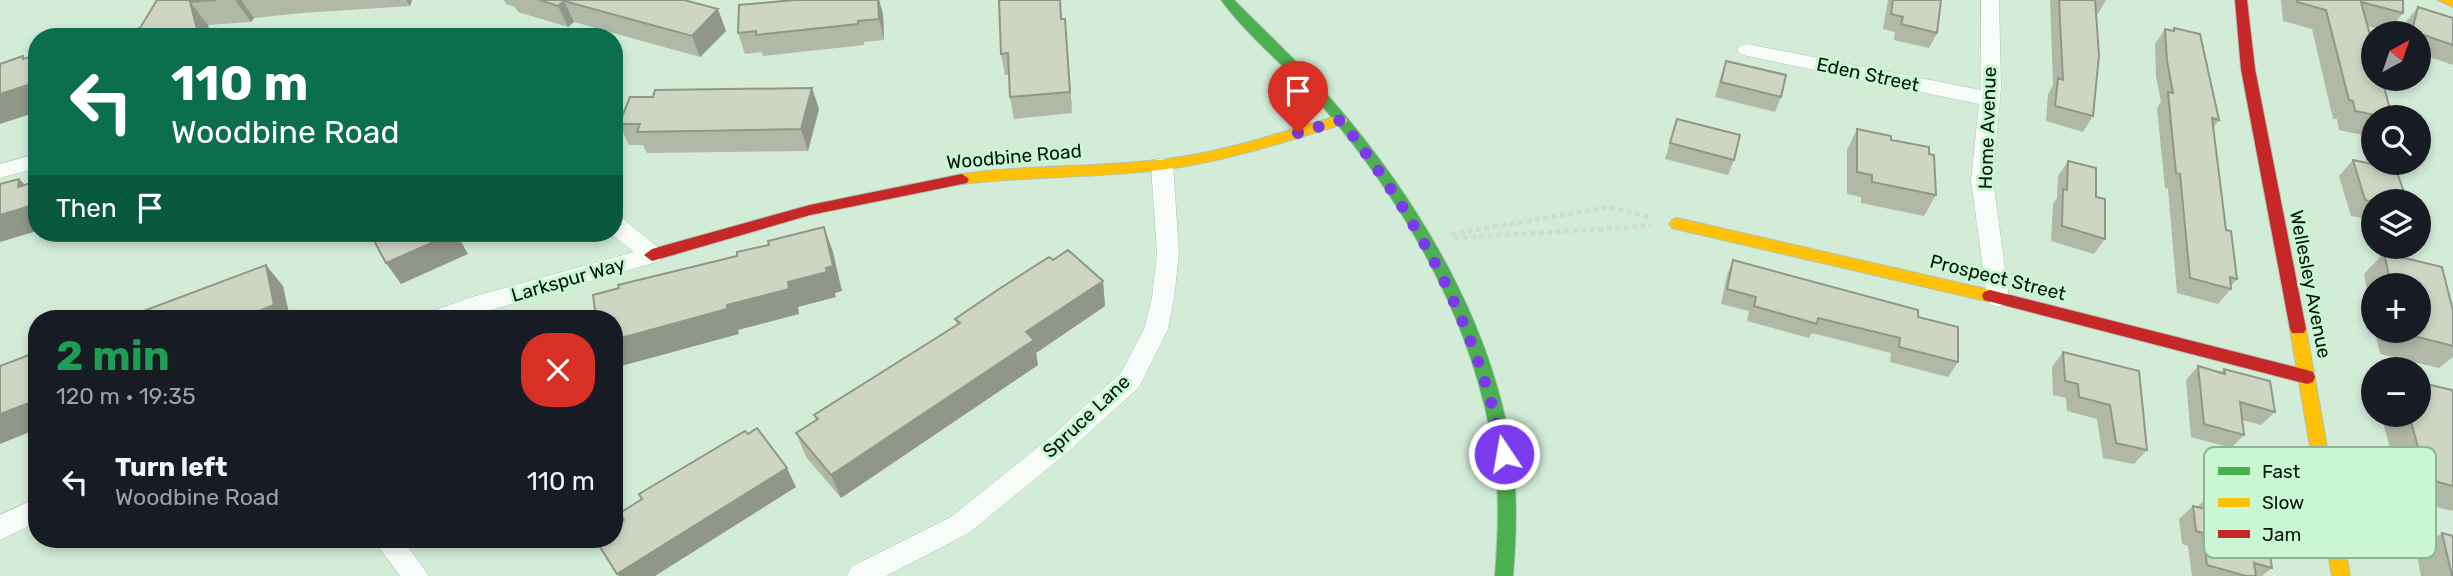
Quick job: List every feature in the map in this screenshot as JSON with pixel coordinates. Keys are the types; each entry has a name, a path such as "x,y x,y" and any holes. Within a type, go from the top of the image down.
{"street":[{"path":"1227,0 1279,51 1341,120 1424,240 1473,344 1493,403 1504,454 1509,508 1504,576"},
{"name":"Home Avenue","path":"1990,0 1990,99 1982,180 1998,298"},
{"name":"Wellesley Avenue","path":"2241,0 2248,69 2319,447"},
{"path":"2444,0 2453,3"},
{"name":"Eden Street","path":"1747,50 1990,99"},
{"name":"Woodbine Road","path":"652,255 748,226 841,203 950,181 1162,165 1224,153 1341,120"},
{"path":"0,171 28,163"},
{"name":"Spruce Lane","path":"860,576 960,525 1060,443 1130,380 1156,329 1163,298 1168,253 1162,165"},
{"name":"Prospect Street","path":"1677,224 1998,298 2307,377"},
{"name":"Larkspur Way","path":"623,231 652,255"},
{"name":"Larkspur Way","path":"461,310 652,255"},
{"path":"0,528 28,514"},
{"path":"393,548 416,576"},
{"name":"Wellesley Avenue","path":"2338,558 2341,576"}],"path":[{"path":"1424,240 1609,207 1677,224"},
{"path":"1424,240 1677,224"}],"building":[{"path":"157,0 216,0 190,2 197,28 140,28"},
{"path":"539,0 684,0 718,9 692,36 564,1 558,6"},
{"path":"795,0 878,0 879,19 858,21 858,24 756,35 756,31 738,33 739,5"},
{"path":"999,0 1060,0 1061,19 1065,19 1070,92 1010,97 1008,53 1001,54"},
{"path":"1893,0 1941,0 1937,33 1901,24 1903,17 1891,14"},
{"path":"2059,0 2095,0 2099,55 2093,116 2055,106 2058,78 2063,80"},
{"path":"2403,0 2403,13 2361,2 2366,21 2361,21 2361,91 2385,91 2389,105 2361,105 2361,112 2355,111 2353,101 2349,100 2326,10 2297,2"},
{"path":"2418,7 2453,18 2453,45 2431,37 2431,21 2414,21"},
{"path":"2174,28 2200,34 2219,120 2212,118 2226,230 2231,231 2237,279 2230,277 2231,289 2190,278 2180,174 2176,173 2168,92 2173,93 2165,29 2174,31"},
{"path":"23,56 23,59 28,58 28,85 0,94 0,64"},
{"path":"1726,61 1786,75 1781,97 1721,82"},
{"path":"812,88 801,129 637,132 640,124 623,124 623,114 630,97 653,97 655,90"},
{"path":"1677,119 1740,135 1734,160 1670,143"},
{"path":"1857,129 1891,136 1891,140 1929,147 1929,154 1934,155 1936,195 1872,182 1872,175 1857,172"},
{"path":"2353,160 2361,162 2361,175 2398,175 2403,189 2362,189"},
{"path":"2068,161 2096,168 2096,197 2105,199 2105,239 2062,226 2063,189 2067,190"},
{"path":"19,179 18,187 28,184 28,207 0,215 0,184"},
{"path":"824,227 833,266 826,268 827,272 788,282 789,289 623,338 623,310 595,310 593,295 619,288 618,285 737,256 737,252 769,245 768,241"},
{"path":"375,242 434,242 386,263"},
{"path":"1068,250 1103,281 1026,332 1034,340 831,475 796,433 818,419 814,415 960,323 955,319 999,289 1049,257 1053,260"},
{"path":"2385,259 2409,259 2442,267 2453,311 2453,346 2431,340 2431,273 2388,273"},
{"path":"1733,260 1918,310 1918,317 1958,327 1958,362 1899,347 1900,338 1818,318 1817,324 1754,306 1756,297 1727,289"},
{"path":"266,265 274,305 261,310 146,310"},
{"path":"2063,352 2139,371 2147,450 2116,443 2110,405 2079,397 2078,384 2065,381"},
{"path":"28,355 28,403 0,414 0,366"},
{"path":"2198,366 2225,374 2224,369 2270,381 2275,412 2240,402 2244,435 2204,424"},
{"path":"2431,385 2452,390 2453,486 2436,481 2436,447 2418,447 2412,427 2431,427"},
{"path":"757,428 787,468 617,574 601,548 623,548 623,511 642,499 639,494 745,431 748,434"},
{"path":"2193,506 2204,509 2204,541 2203,533 2196,531"},
{"path":"2442,533 2453,536 2453,576 2452,576"},
{"path":"2206,558 2271,558 2272,568 2254,563 2256,576 2246,576 2207,565"}],"traffic: fast":[{"path":"1227,0 1340,119 1396,195 1444,276 1481,363 1494,408 1506,485 1504,576"}],"traffic: slow":[{"path":"2444,0 2453,3"},
{"path":"962,179 1182,162 1251,147 1341,120"},
{"path":"1677,224 1990,296"},
{"path":"2298,329 2319,447"},
{"path":"2338,558 2341,576"}],"traffic: jam":[{"path":"2241,0 2248,69 2298,329"},
{"path":"652,255 810,210 962,179"},
{"path":"1990,296 2307,377"}],"route":[{"path":"1298,133 1341,120 1398,199 1450,289 1473,344 1493,403 1504,454"}]}
